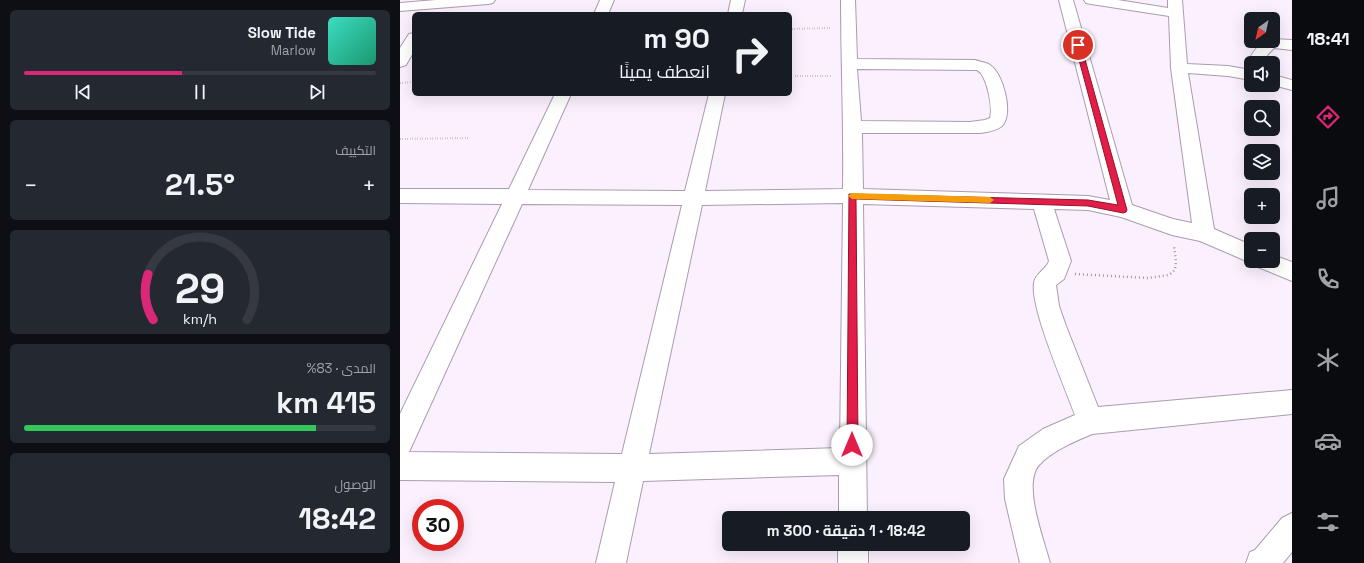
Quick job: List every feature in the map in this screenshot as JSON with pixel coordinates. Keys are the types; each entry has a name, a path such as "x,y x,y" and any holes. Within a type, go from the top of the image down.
{"street":[{"path":"400,7 432,6 488,0"},
{"path":"602,12 607,0"},
{"path":"735,12 738,0"},
{"path":"848,0 849,70 852,127 853,511"},
{"path":"1066,0 1123,210"},
{"path":"1091,0 1175,7 1179,68 1204,234"},
{"path":"400,62 412,41"},
{"path":"1260,56 1264,48 1270,44 1280,42 1292,45"},
{"path":"849,70 975,65 982,66 990,73 1000,110 998,119 994,123 983,127 852,127"},
{"path":"1179,68 1244,71"},
{"path":"1280,82 1292,85"},
{"path":"400,443 563,96"},
{"path":"611,563 631,468 717,96"},
{"path":"400,196 516,198 693,198 852,196 1088,203 1123,210 1172,227 1204,234 1244,251"},
{"path":"1042,201 1059,255 1059,267 1056,273 1045,281 1044,288 1051,316 1091,421"},
{"path":"1280,267 1292,272"},
{"path":"1035,563 1019,499 1018,479 1029,456 1052,438 1091,421 1292,403"},
{"path":"400,466 631,468 852,461"},
{"path":"1264,563 1292,528"},
{"path":"853,551 853,563"}],"path":[{"path":"792,29 848,28"},
{"path":"795,76 849,70"},
{"path":"400,83 412,82"},
{"path":"400,139 470,138"},
{"path":"1056,273 1148,278 1169,275 1175,270 1176,262 1172,227"}],"slow traffic":[{"path":"852,196 990,200"}],"route":[{"path":"852,445 852,196 1088,203 1123,210 1078,45"}]}
